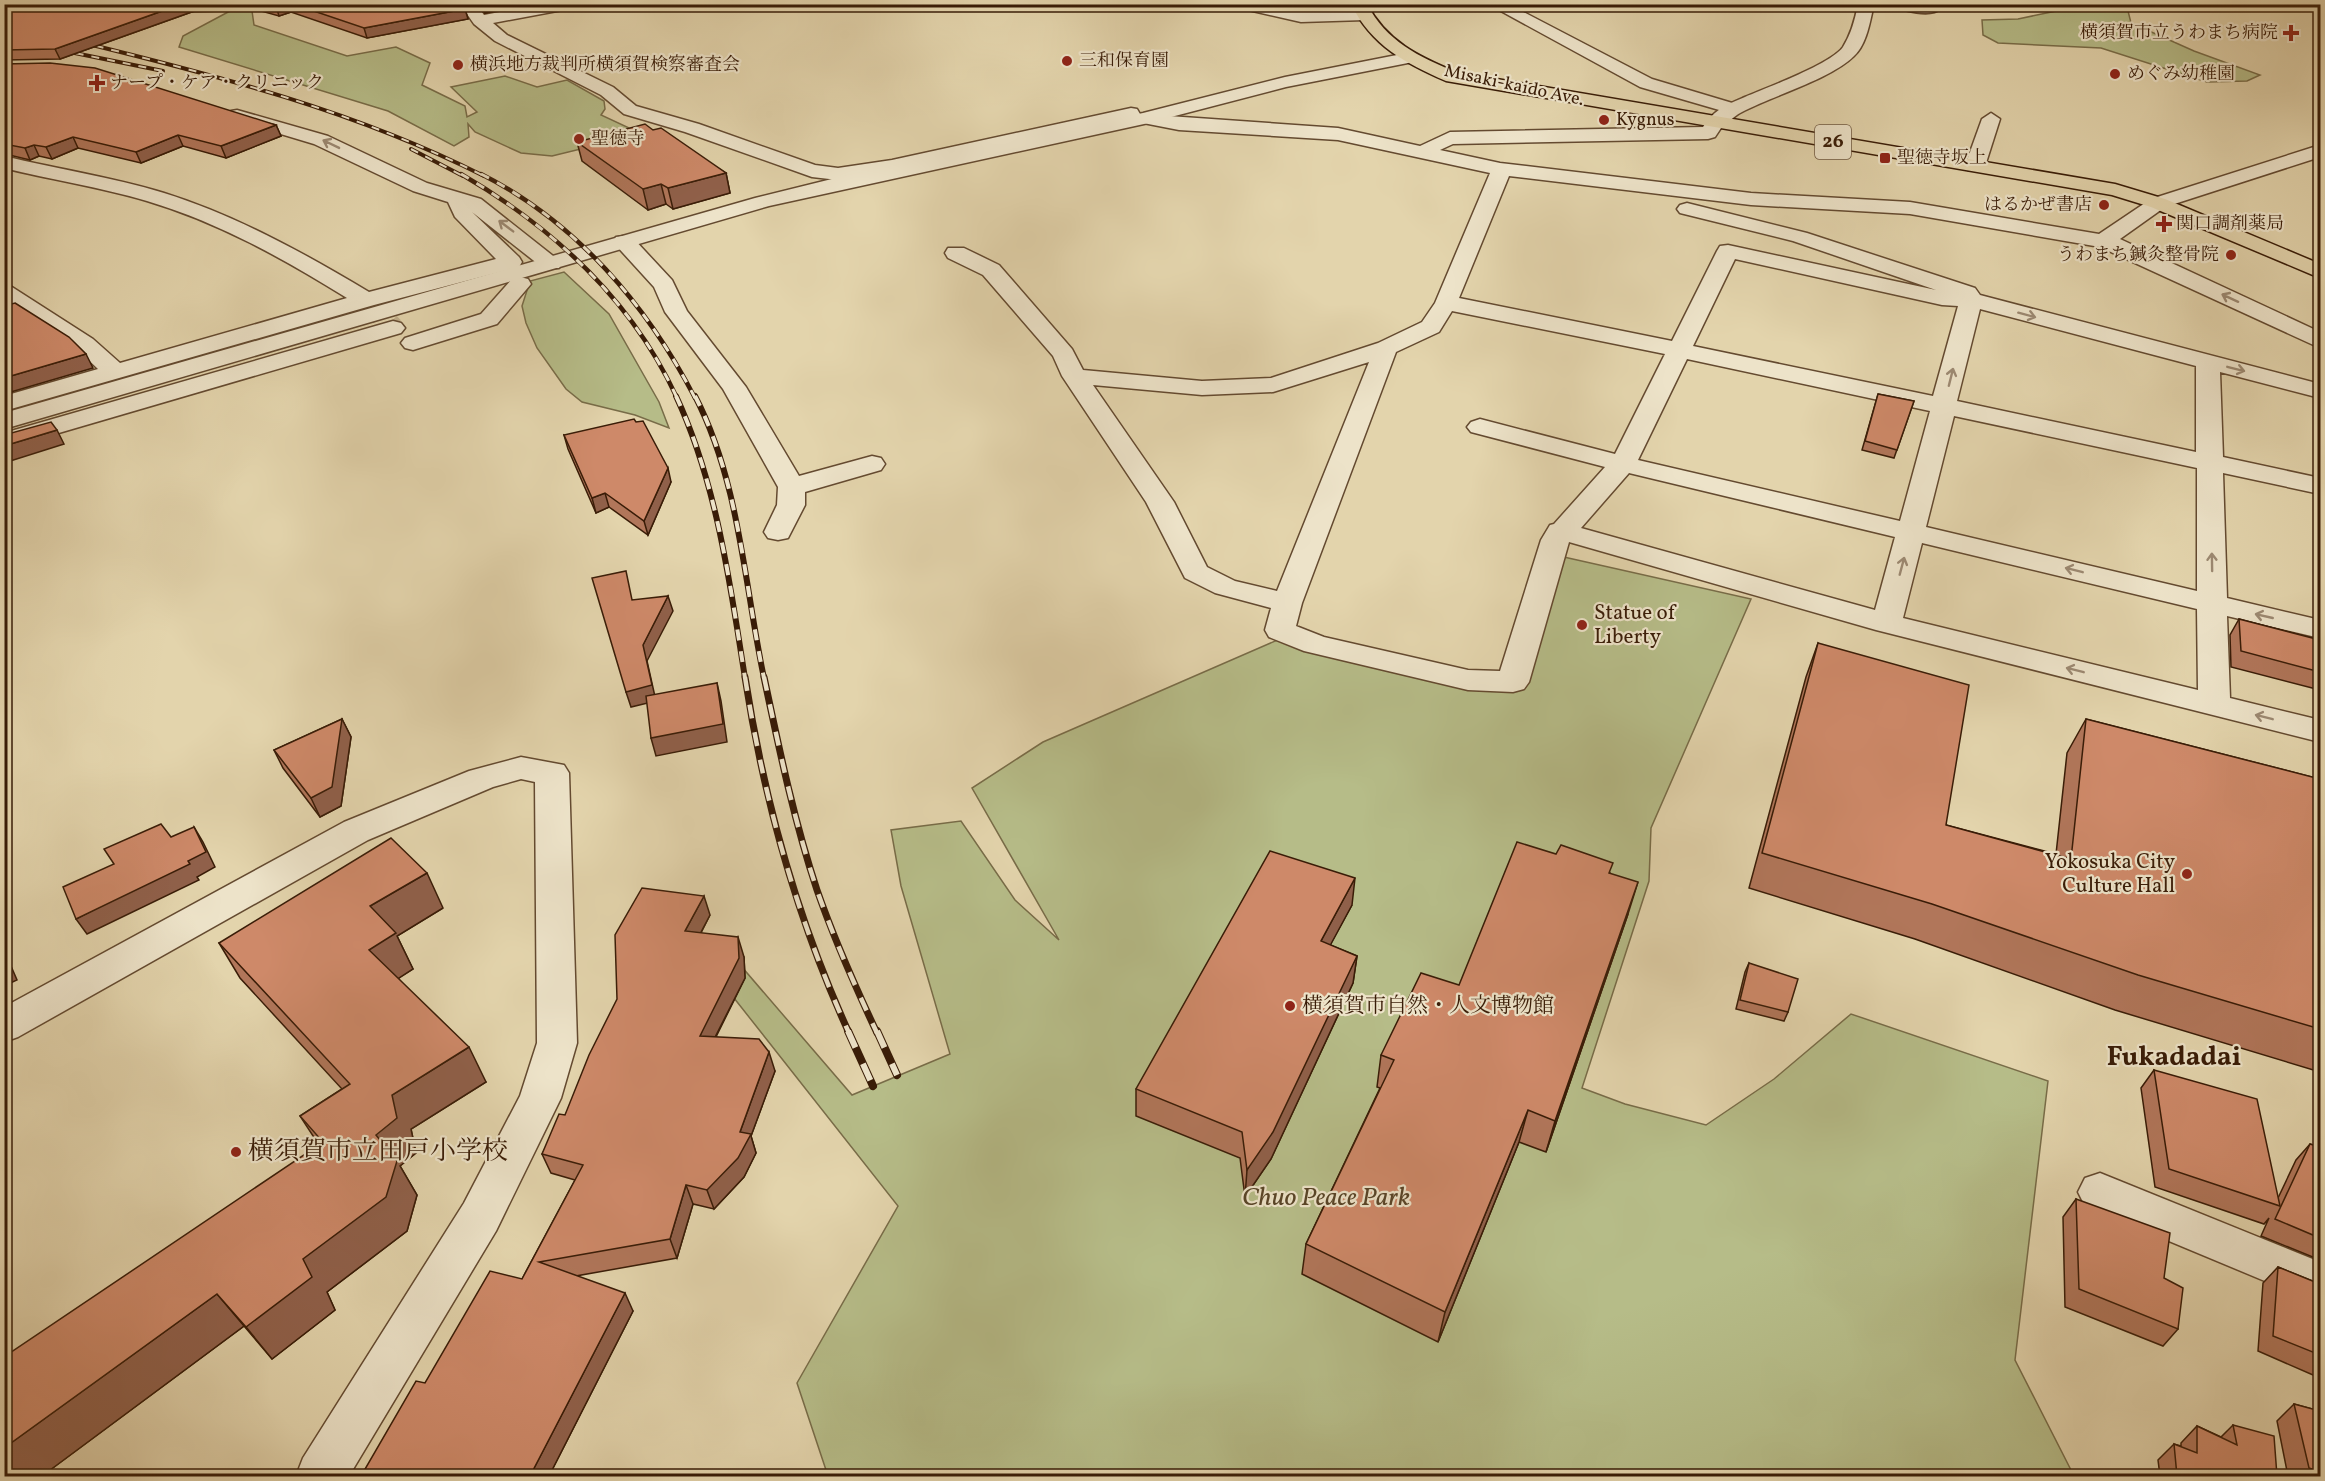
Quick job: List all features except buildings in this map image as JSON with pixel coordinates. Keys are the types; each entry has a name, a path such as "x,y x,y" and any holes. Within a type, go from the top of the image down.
{"main road":[{"name":"Misaki-kaido Ave.","path":"1361,9 1381,39 1407,58 1452,77 2115,190 2158,203 2320,272"}],"street":[{"path":"467,4 480,21 501,38 607,91 630,110 692,128 812,171 838,174 892,166 1138,116 1179,124 1227,125 1338,134 1500,172 1657,202 1774,230 1948,284 1967,293 1971,300 1887,623"},
{"path":"480,21 568,4"},
{"path":"1241,4 1301,17 1397,4"},
{"path":"1495,4 1646,83 1733,109"},
{"path":"1422,152 1450,138 1708,133 1716,122 1733,109 1811,75 1848,53 1861,28 1866,4"},
{"path":"1900,4 1932,9"},
{"path":"4,421 762,202 1285,82 1407,58"},
{"path":"219,108 321,140 420,187 474,203 551,263"},
{"path":"1975,166 1991,119"},
{"path":"2103,241 2158,203 2320,151"},
{"path":"4,162 158,197 198,212 296,257 366,300"},
{"path":"4,178 28,169"},
{"path":"1500,172 1751,199 1910,208 2103,241 2120,246 2320,341"},
{"path":"1074,376 1202,387 1273,385 1386,348 1431,327 1446,303 1500,172"},
{"path":"4,404 366,300 511,262 462,213 456,197"},
{"path":"624,243 664,285 676,312 734,387 792,487 791,505 778,532"},
{"path":"1386,348 1287,603 1280,630 1315,644 1468,680 1513,682 1555,540 1560,531 1623,464 1728,251 1942,298 1971,300 2320,391"},
{"path":"956,254 991,270 1064,354 1074,376 1160,502 1195,572 1226,587 1287,603"},
{"path":"413,343 489,318 520,284"},
{"path":"4,292 85,344 116,373"},
{"path":"1446,303 1520,316 2320,486"},
{"path":"4,316 32,308"},
{"path":"4,441 393,328"},
{"path":"2208,362 2214,705"},
{"path":"1480,428 2320,629"},
{"path":"792,487 872,464"},
{"path":"1560,531 1887,623 2320,731"},
{"path":"4,1026 356,831 481,779 521,768 552,773 556,1043 540,1098 480,1216 321,1476"},
{"path":"2100,1192 2320,1283"}],"green space":[{"path":"140,5 255,5 252,11 254,25 347,56 396,47 430,63 422,85 465,106 467,117 477,112 451,87 505,76 537,87 567,80 604,101 605,109 601,115 642,134 552,156 521,153 475,132 468,124 469,137 454,146 388,111 179,47 183,36 230,11 168,13"},
{"path":"2059,5 2164,5 2151,9 2128,11 2131,23 2194,51 2260,75 2247,81 2207,82 2101,48 1998,43 1983,35 1982,20 2018,19 2056,11"},
{"path":"564,272 609,314 659,402 669,428 635,415 582,402 566,389 537,348 526,323 522,306 530,281"},
{"name":"Chuo Peace Park","path":"1546,553 1751,599 1651,828 1649,881 1582,1088 1625,1104 1706,1125 1774,1079 1851,1014 2048,1081 2015,1360 2074,1476 828,1476 797,1383 898,1206 734,998 741,966 852,1095 950,1054 901,886 891,830 961,821 1015,900 1059,940 972,788 1043,742 1289,635 1512,682"}],"tunnel":[{"path":"366,300 393,328"}],"railway":[{"path":"80,42 286,97 386,132 484,176"},
{"path":"60,50 163,71"},
{"path":"411,149 463,176"},
{"path":"461,174 527,218 586,269 637,329 659,362 676,396"},
{"path":"481,174 548,216 606,269 655,331 695,398"},
{"path":"676,396 702,464 712,499 745,678"},
{"path":"695,396 710,429 731,499 764,678"},
{"path":"745,677 762,769 785,859 813,947 849,1033"},
{"path":"764,677 794,811 817,890 845,962 877,1033"},
{"path":"848,1031 873,1086"},
{"path":"877,1031 897,1075"}],"place":[{"name":"横須賀市立うわまち病院","path":"2291,33"},
{"name":"三和保育園","path":"1067,61"},
{"name":"横浜地方裁判所横須賀検察審査会","path":"458,65"},
{"name":"めぐみ幼稚園","path":"2115,74"},
{"name":"ナープ・ケア・クリニック","path":"97,83"},
{"name":"Kygnus","path":"1604,120"},
{"name":"聖徳寺","path":"579,139"},
{"name":"聖徳寺坂上","path":"1885,158"},
{"name":"はるかぜ書店","path":"2104,205"},
{"name":"関口調剤薬局","path":"2164,224"},
{"name":"うわまち鍼灸整骨院","path":"2231,255"},
{"name":"Statue of Liberty","path":"1582,625"},
{"name":"Yokosuka City Culture Hall","path":"2187,874"},
{"name":"横須賀市自然・人文博物館","path":"1290,1006"},
{"name":"横須賀市立田戸小学校","path":"236,1152"}],"district":[{"name":"Fukadadai","path":"2174,1058"}]}
